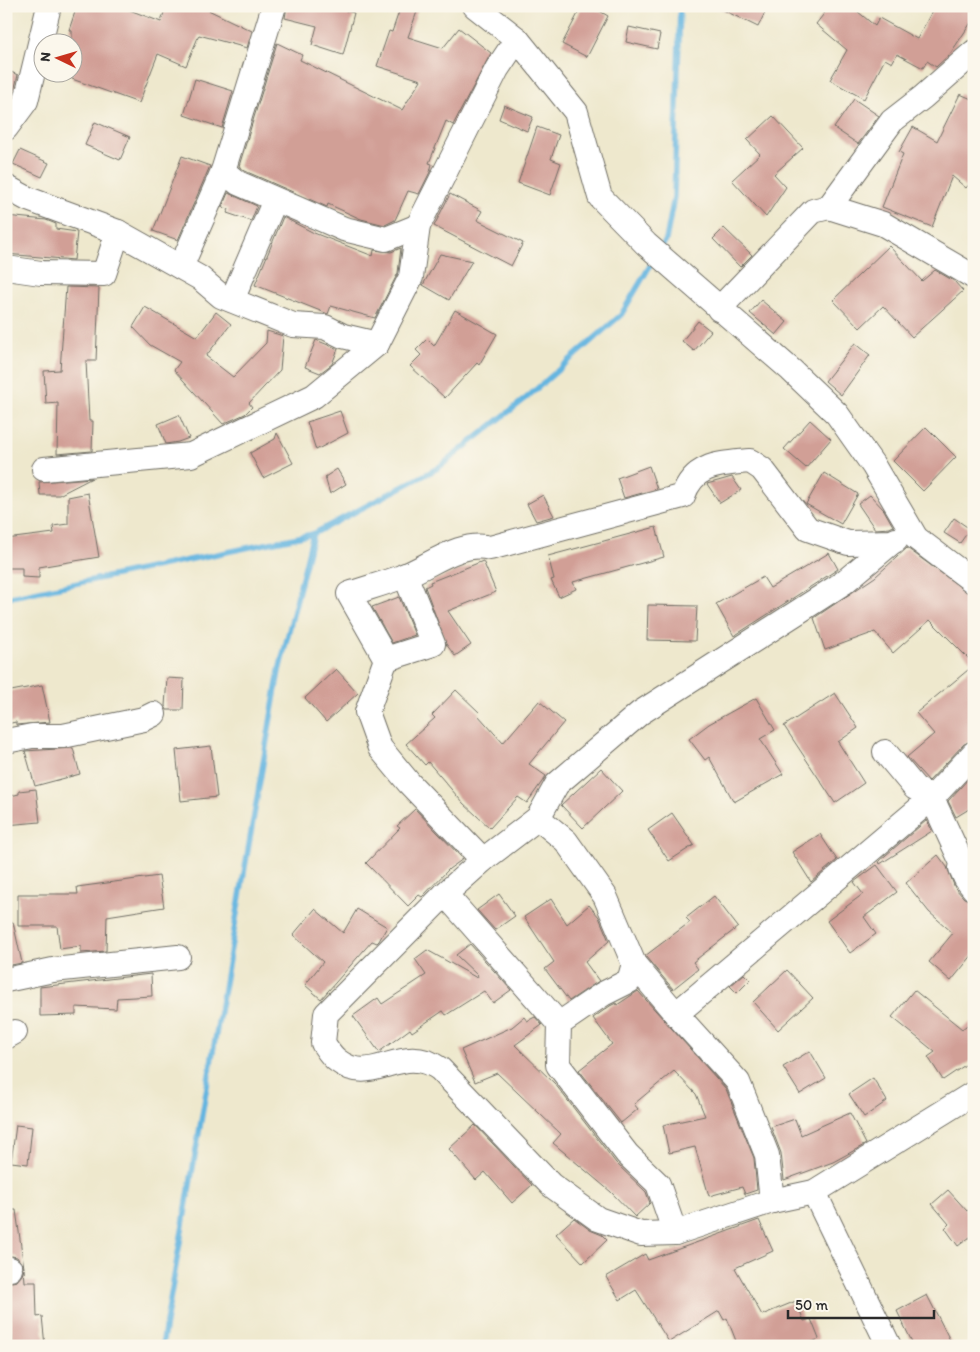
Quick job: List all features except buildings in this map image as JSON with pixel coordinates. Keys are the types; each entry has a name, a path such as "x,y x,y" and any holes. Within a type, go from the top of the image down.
{"street":[{"path":"6,128 26,101 49,6"},
{"path":"181,267 223,171 274,6"},
{"path":"476,6 517,39 576,112 600,197 654,252 791,370 836,414 873,465 916,538 974,582"},
{"path":"44,469 191,455 314,396 377,344 411,277 418,226 498,69 517,39"},
{"path":"829,207 892,121 923,98 974,52"},
{"path":"223,171 238,183 344,229 386,239 418,226"},
{"path":"6,187 28,199 118,232 200,278 221,296 293,325 325,328 343,336 377,344"},
{"path":"232,300 275,200"},
{"path":"719,309 813,212 829,207 884,224 974,278"},
{"path":"6,268 41,274 104,274 118,232"},
{"path":"483,860 409,783 380,748 367,712 386,659 349,594 405,575 438,559 478,544 490,548 683,496 687,483 711,465 750,461 762,469 808,530 848,543 892,542"},
{"path":"912,529 892,542 843,584 640,713 558,784 538,818 483,860 445,894 326,1014 322,1043 338,1062 364,1072 407,1058 428,1061 440,1069 551,1185 598,1219 641,1234 674,1233 772,1201 814,1192 974,1093"},
{"path":"386,659 432,644 405,575"},
{"path":"6,741 32,736 63,736 144,719 154,714"},
{"path":"885,752 915,788 932,798 954,842 963,865 961,868 966,880 974,889"},
{"path":"676,1014 932,798 974,753"},
{"path":"538,818 566,841 605,896 634,964 676,1014 738,1082 766,1155 772,1201"},
{"path":"445,894 559,1024 558,1065 627,1154 658,1184 674,1233"},
{"path":"6,980 53,970 178,957"},
{"path":"559,1024 603,994 629,981 634,964"},
{"path":"814,1192 889,1346"}],"waterway":[{"path":"660,249 666,240 674,197 680,6"},
{"path":"6,598 313,534 438,468 525,399 621,315 654,259"},
{"path":"162,1346 279,671 313,534"}]}
